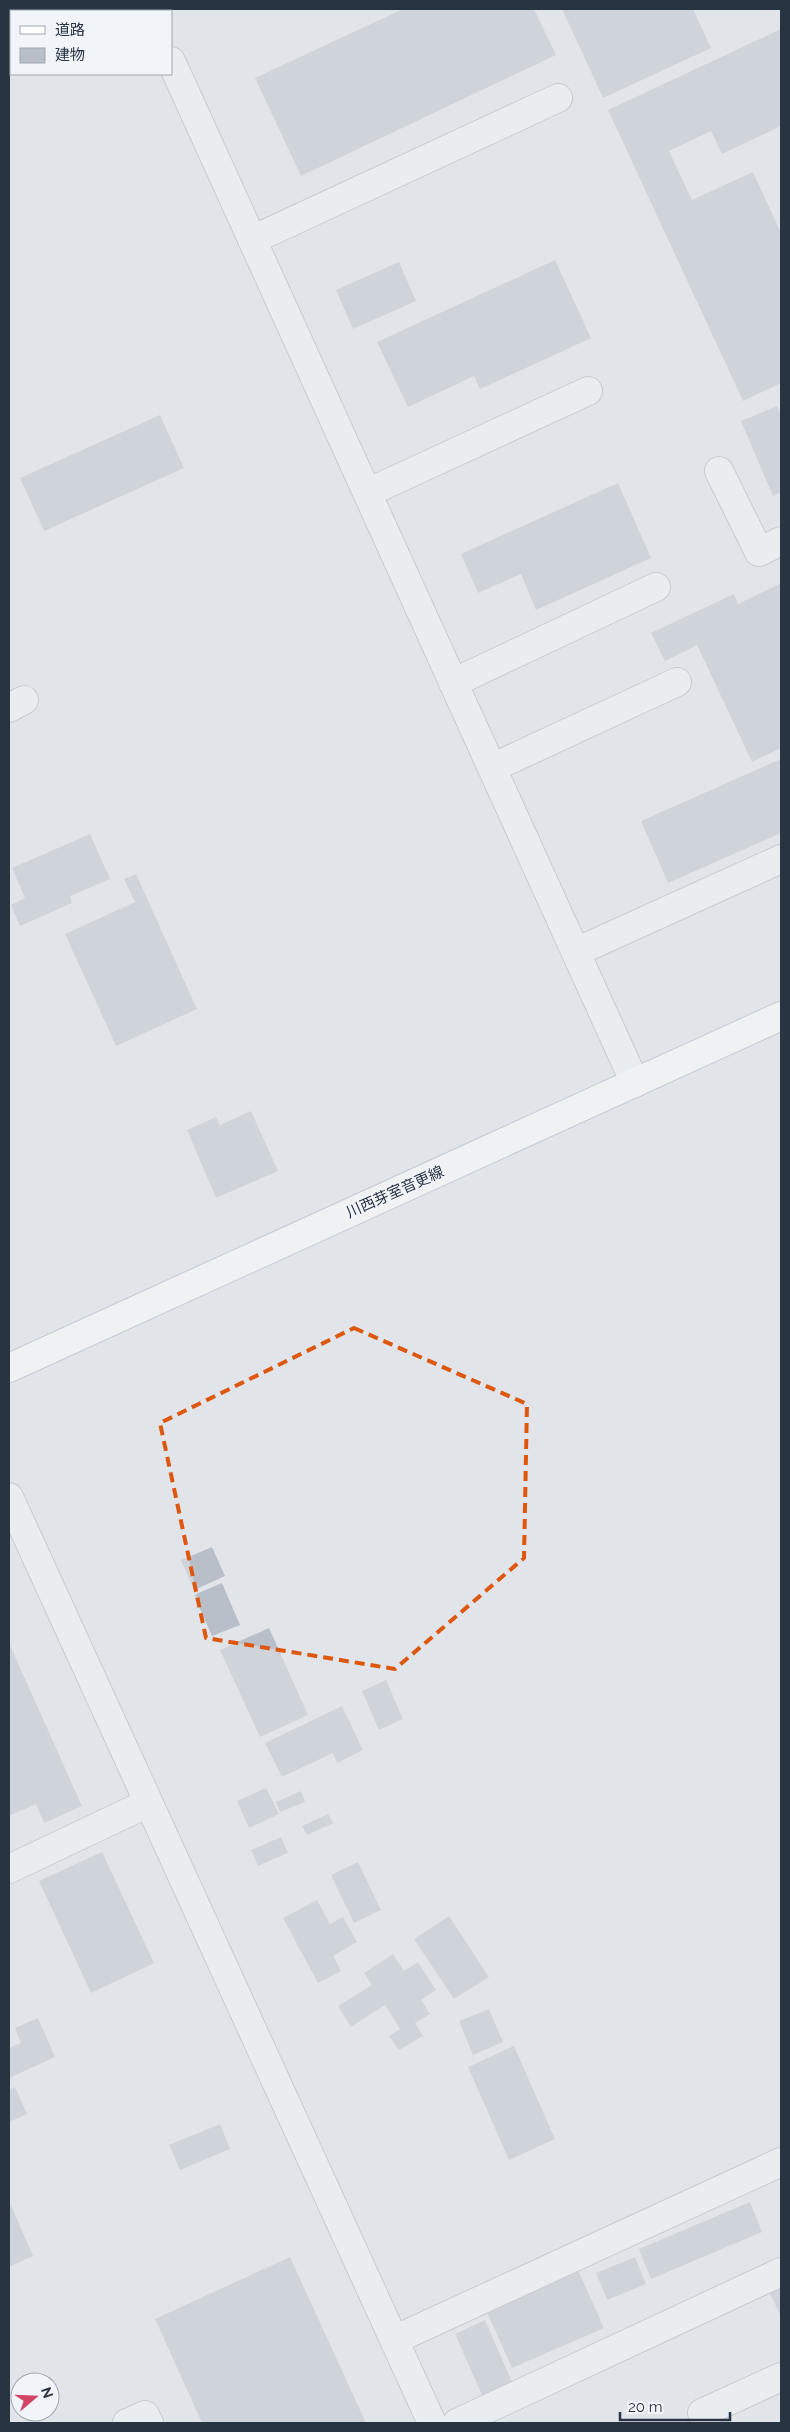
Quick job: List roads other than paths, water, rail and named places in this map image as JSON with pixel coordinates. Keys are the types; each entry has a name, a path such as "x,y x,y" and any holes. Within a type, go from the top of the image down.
{"main road":[{"name":"川西芽室音更線","path":"9,1368 781,1016"}],"street":[{"path":"172,63 635,1083"},
{"path":"252,240 558,98"},
{"path":"367,493 588,391"},
{"path":"720,470 758,552 781,541"},
{"path":"453,683 656,587"},
{"path":"492,768 677,682"},
{"path":"576,952 781,859"},
{"path":"9,1497 432,2423"},
{"path":"9,1869 148,1803"},
{"path":"394,2340 781,2162"},
{"path":"456,2423 781,2272"},
{"path":"707,2423 702,2413 781,2376"},
{"path":"127,2423 145,2415 149,2423"}]}
